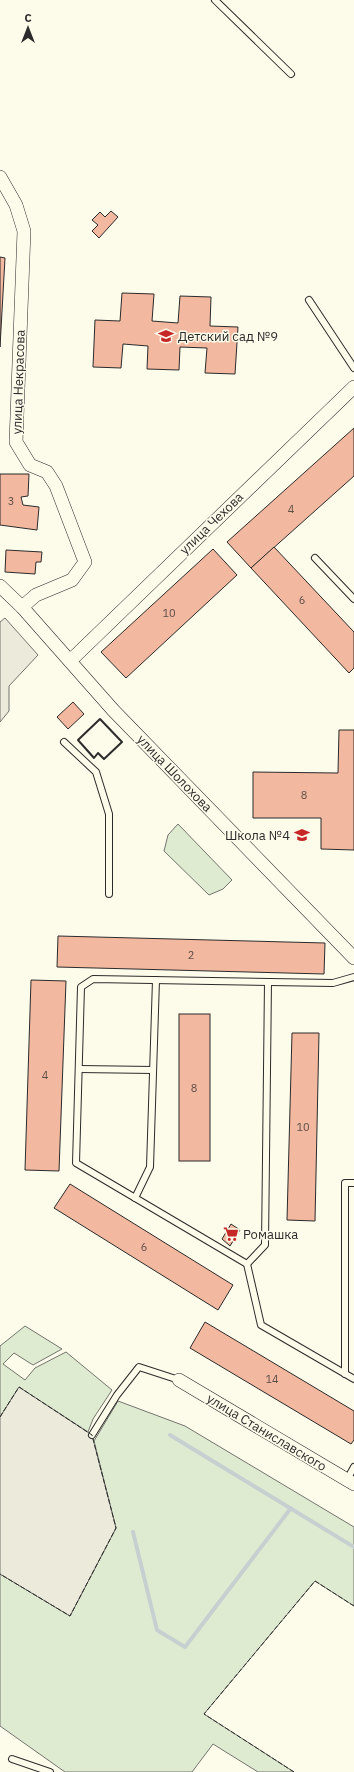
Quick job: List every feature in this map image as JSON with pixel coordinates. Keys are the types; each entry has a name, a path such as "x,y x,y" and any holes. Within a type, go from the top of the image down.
{"street":[{"name":"улица Некрасова","path":"0,177 16,205 24,230 16,442 30,465 47,472 56,486 85,562 72,580 36,596 22,607"},
{"name":"улица Чехова","path":"70,661 354,387"},
{"name":"улица Шолохова","path":"0,586 22,607 113,710 354,958"},
{"name":"улица Станиславского","path":"179,1380 350,1482"}],"lane":[{"path":"215,0 291,74"},
{"path":"309,300 354,368"},
{"path":"315,558 354,599"},
{"path":"64,742 96,772 109,814 109,894"},
{"path":"354,977 333,983 93,979 81,987 76,1163 247,1264 261,1325 354,1380"},
{"path":"135,1198 150,1167 156,980"},
{"path":"247,1264 265,1245 268,982"},
{"path":"79,1069 153,1070"},
{"path":"345,1374 345,1183 354,1183"},
{"path":"92,1435 117,1395 139,1367 179,1380"},
{"path":"350,1482 354,1467"},
{"path":"12,1759 50,1772"}],"green space":[{"path":"178,824 232,880 223,889 209,895 164,851 168,835"},
{"path":"25,1326 62,1349 33,1365 14,1353 3,1364 25,1380 35,1368 66,1352 112,1390 93,1419 88,1432 19,1387 0,1417 0,1346"},
{"path":"118,1401 185,1426 354,1527 354,1606 315,1581 204,1714 294,1772 258,1772 213,1744 192,1772 65,1772 0,1726 0,1574 70,1616 116,1528 94,1441"}],"shaded area":[{"path":"5,618 38,655 9,686 9,711 0,722 0,622"},
{"path":"19,1387 92,1435 116,1528 70,1616 0,1574 0,1417"}],"building":[{"path":"111,211 118,217 99,238 92,231 98,225 92,220 100,212 105,217"},
{"path":"0,257 5,258 0,347"},
{"name":"Детский сад №9","path":"122,293 154,294 152,321 178,323 180,296 211,297 210,326 238,327 235,374 205,373 207,348 180,347 179,370 147,369 148,346 123,344 121,368 93,367 95,320 120,321"},
{"path":"354,428 354,476 251,568 227,542"},
{"path":"0,474 29,474 28,496 21,497 23,505 39,507 37,530 0,525"},
{"path":"274,547 354,632 354,668 349,673 251,568"},
{"path":"213,549 237,575 126,678 101,652"},
{"path":"6,550 42,552 41,562 36,562 35,574 5,572"},
{"path":"73,702 84,714 68,729 57,717"},
{"path":"339,730 354,730 354,850 321,849 321,818 253,818 253,772 338,773"},
{"path":"58,936 325,943 324,974 57,967"},
{"path":"31,980 66,981 59,1171 25,1170"},
{"path":"179,1014 210,1014 210,1161 179,1161"},
{"path":"292,1033 319,1033 315,1221 287,1220"},
{"path":"70,1184 233,1285 218,1310 54,1208"},
{"name":"Ромашка","path":"231,1224 240,1230 230,1246 222,1239"},
{"path":"205,1322 354,1411 354,1440 351,1444 190,1348"}],"waterway":[{"path":"170,1435 354,1547"},
{"path":"133,1532 157,1630 185,1647 291,1508"}],"fence":[{"path":"0,1417 19,1387 92,1435 116,1528 70,1616 0,1574"},
{"path":"294,1772 204,1714 315,1581 354,1606"}],"wall":[{"path":"100,719 122,742 104,759 98,753 94,758 78,740 100,719"}],"place":[{"name":"Детский сад №9","path":"166,336"},
{"name":"Школа №4","path":"302,835"},
{"name":"Ромашка","path":"231,1234"}]}
